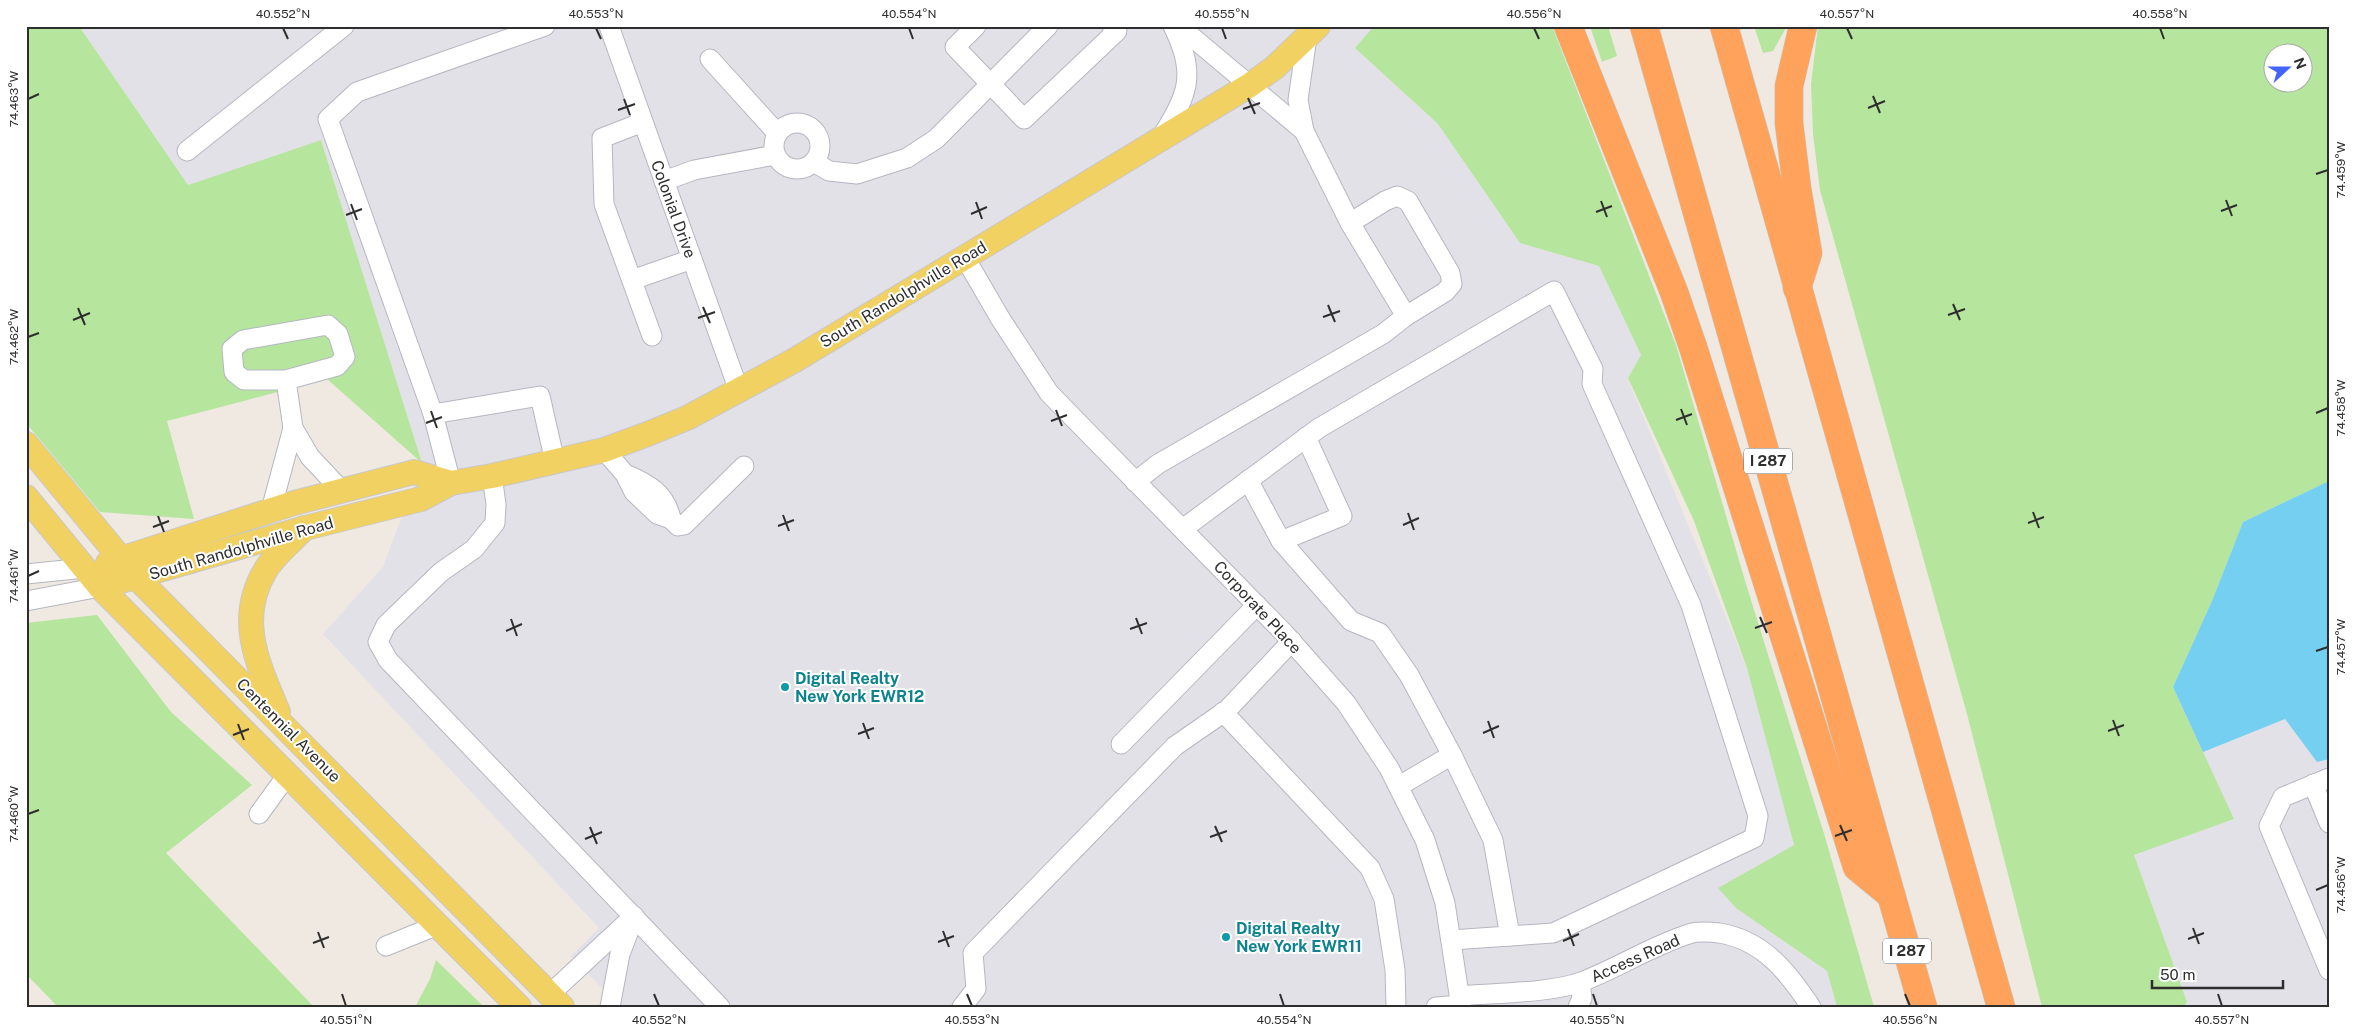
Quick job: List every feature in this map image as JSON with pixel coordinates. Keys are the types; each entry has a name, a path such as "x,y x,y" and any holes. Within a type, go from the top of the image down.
{"highway":[{"path":"1568,26 1663,265 1693,347 1857,867 1891,896"},
{"name":"I 287","path":"1644,26 1923,1007"},
{"path":"1724,26 2001,1007"},
{"path":"1797,288 1808,253 1788,123 1789,86 1803,26"}],"main road":[{"name":"South Randolphville Road","path":"100,587 304,528 421,499 451,483 492,476 604,450 678,421 739,391 795,360 964,256 1250,85 1274,68 1313,32"},
{"name":"Centennial Avenue","path":"26,444 136,578 556,1000"},
{"name":"South Randolphville Road","path":"85,568 121,560 271,510 414,472 451,483"},
{"name":"Centennial Avenue","path":"26,497 100,587 519,1007"},
{"path":"282,723 258,667 251,635 252,599 266,569 304,528"}],"street":[{"path":"187,151 344,26"},
{"path":"451,483 433,414 328,119 357,92 545,26"},
{"name":"Colonial Drive","path":"609,26 739,391"},
{"path":"976,26 955,47 1024,119 1116,31 1112,26"},
{"path":"814,162 829,171 857,174 907,158 936,139 1048,26"},
{"path":"1161,138 1180,106 1186,91 1188,69 1183,46 1173,26"},
{"path":"1180,26 1226,67 1304,131"},
{"path":"1313,32 1298,100 1304,131 1350,223 1406,316"},
{"path":"710,59 777,133"},
{"path":"643,122 602,138 604,204 652,336"},
{"path":"797,122 811,127 819,140 820,148 814,162 800,169 785,166 775,155 774,140 777,133 782,127 797,122"},
{"path":"664,181 694,170 775,155"},
{"path":"1135,482 1158,464 1383,334 1406,316 1445,292 1452,284 1450,274 1408,201 1397,196 1391,198 1350,223"},
{"name":"Corporate Place","path":"964,256 1000,318 1050,393 1135,482 1184,528 1257,604 1346,703 1389,768 1425,840 1445,903 1461,1003"},
{"path":"632,280 692,259"},
{"path":"1184,528 1306,437 1554,291 1593,369 1592,384 1691,605 1758,816 1754,838 1553,933 1451,940"},
{"path":"328,325 338,334 345,357 337,366 286,380 244,380 234,372 232,349 243,340 328,325"},
{"path":"286,380 293,428 310,457 342,491"},
{"path":"433,414 540,396 555,462"},
{"path":"271,510 293,428"},
{"path":"1281,541 1342,516 1306,437"},
{"path":"604,450 625,474 634,492 657,514 671,519 678,526 684,525 744,466"},
{"path":"492,476 496,504 495,523 474,549 441,572 386,625 378,642 388,660 495,774 563,840 720,1007"},
{"path":"1248,480 1281,541 1351,620 1380,633 1409,675 1452,755 1493,840 1510,936"},
{"name":"South Randolphville Road","path":"26,574 85,568"},
{"name":"South Randolphville Road","path":"26,601 100,587"},
{"path":"1121,744 1257,604"},
{"path":"962,1007 976,988 973,953 1175,746 1224,712 1292,641"},
{"path":"1224,712 1370,868 1384,899 1395,970 1396,1007"},
{"path":"1399,786 1452,755"},
{"path":"259,814 288,774"},
{"path":"2329,823 2321,781 2283,797 2268,826 2329,970"},
{"path":"556,1000 634,916"},
{"path":"610,1007 620,954 634,916"},
{"path":"386,946 438,925"},
{"name":"Access Road","path":"1436,1007 1580,983 1691,933 1713,932 1731,935 1752,943 1776,960 1793,979 1811,1007"},
{"path":"1578,1007 1582,998 1580,983"}],"shaded area":[{"path":"79,26 1374,26 1355,48 1438,124 1520,243 1599,266 1641,355 1628,379 1747,668 1794,845 1719,888 1736,908 1827,971 1837,1007 620,1007 571,956 599,928 323,634 383,567 422,463 321,140 188,185"},
{"path":"2329,481 2329,1007 2184,1007 2187,1002 2134,855 2233,819 2173,687 2212,601 2243,522"}],"green space":[{"path":"26,26 79,26 188,185 321,140 422,463 327,379 167,421 194,519 100,512 26,423"},
{"path":"1374,26 1552,26 1676,345 1746,584 1825,837 1874,1007 1837,1007 1827,971 1736,908 1718,888 1794,845 1747,668 1694,521 1628,378 1641,355 1599,266 1520,243 1438,124 1355,48"},
{"path":"1590,26 1608,26 1617,56 1602,62"},
{"path":"1754,26 1787,26 1773,51 1763,53"},
{"path":"1818,26 2329,26 2329,481 2243,522 2212,601 2173,687 2234,819 2134,855 2187,1002 2184,1007 2042,1007 1967,714 1820,190 1813,134 1811,84"},
{"path":"97,615 171,712 252,785 166,853 314,1007 58,1007 26,974 26,623"},
{"path":"436,960 484,1007 415,1007 430,979"}],"water":[{"path":"2329,481 2329,759 2317,762 2285,719 2203,752 2173,687 2212,601 2243,522"}],"place":[{"name":"Digital Realty New York EWR12","path":"785,687"},
{"name":"Digital Realty New York EWR11","path":"1226,937"}]}
